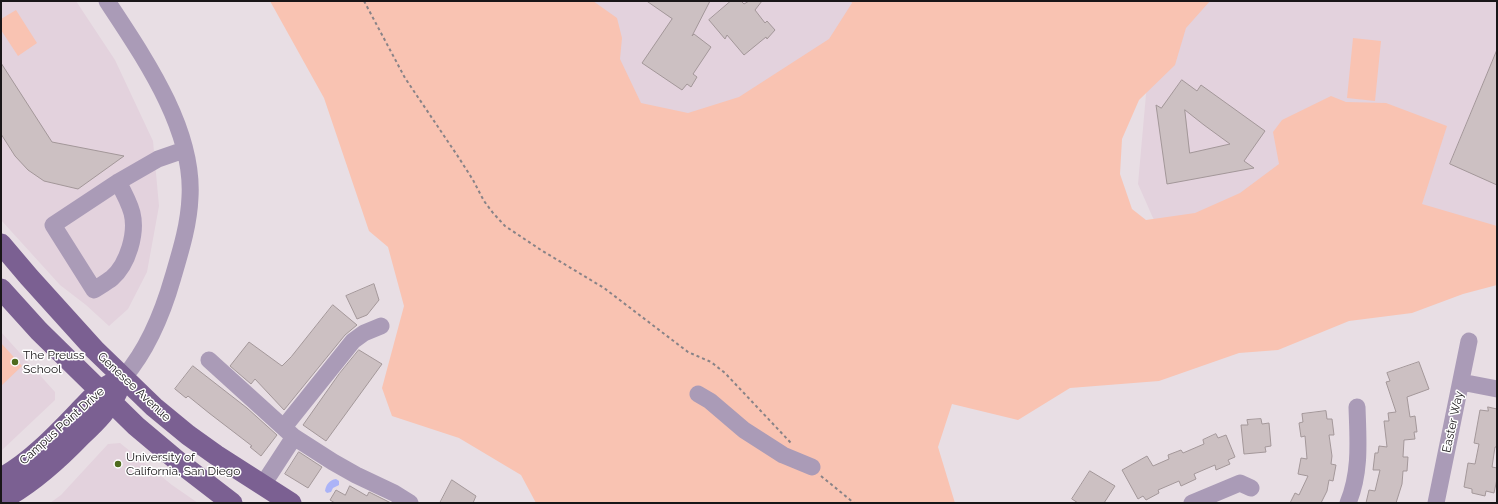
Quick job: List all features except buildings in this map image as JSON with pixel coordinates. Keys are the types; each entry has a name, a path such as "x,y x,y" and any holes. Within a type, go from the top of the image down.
{"main road":[{"name":"Genesee Avenue","path":"1,244 94,350 154,407 188,435 216,455 262,486 291,503"},
{"name":"Genesee Avenue","path":"1,289 39,330 147,436 232,503"},
{"name":"Campus Point Drive","path":"1,500 29,484 57,461 106,396 124,377"},
{"name":"Campus Point Drive","path":"1,478 24,462 106,396"}],"street":[{"name":"Campus Point Drive","path":"107,1 148,63 177,127 189,172 190,195 188,216 182,247 171,285 154,328 136,363 124,377"},
{"path":"118,182 124,192 132,213 133,236 127,258 113,277 94,290 53,225 118,182 158,159 184,150"},
{"path":"262,486 289,432 353,341 364,333 381,326"},
{"name":"Easter Way","path":"1436,503 1469,341"},
{"path":"209,360 289,432 339,466 394,492 410,503"},
{"path":"1461,382 1497,389"},
{"path":"698,394 710,401 744,430 782,455 812,467"},
{"path":"1348,503 1354,488 1358,454 1357,407"},
{"path":"1192,503 1240,483 1251,488"}],"path":[{"path":"364,1 405,78 459,158 484,201 501,222 541,250 604,288 688,352 711,362 725,373 795,446"},
{"path":"812,467 854,503"}],"shaded area":[{"path":"1,1 76,1 115,60 153,141 159,206 147,272 128,309 109,326 86,305 60,285 1,220"},
{"path":"270,1 593,1 617,18 622,38 620,59 641,103 688,113 739,97 829,39 852,3 851,1 1210,1 1186,28 1175,65 1139,100 1122,139 1120,174 1132,209 1146,220 1195,213 1240,193 1279,164 1273,132 1282,120 1331,96 1346,102 1386,103 1447,126 1422,204 1497,226 1497,285 1463,294 1412,313 1349,321 1278,350 1239,353 1159,381 1070,388 1018,420 952,404 938,447 955,503 536,503 521,475 459,438 392,416 382,388 404,306 388,247 369,231 324,98"},
{"path":"568,1 863,1 821,87 634,140"},
{"path":"1171,1 1497,1 1497,249 1279,184 1157,227 1138,184 1149,61"},
{"path":"16,10 37,43 18,56 1,30 1,19"},
{"path":"1353,38 1381,41 1375,101 1347,98"},
{"name":"The Preuss School","path":"1,332 55,392 55,400 1,451"},
{"path":"1,343 22,366 1,386"},
{"name":"University of California, San Diego","path":"120,443 172,485 198,503 50,503 61,495 108,444"}],"water":[{"path":"336,479 339,481 339,485 333,488 331,492 327,493 325,491 327,485 331,480"}],"place":[{"name":"The Preuss School","path":"15,362"},
{"name":"University of California, San Diego","path":"118,464"}]}
